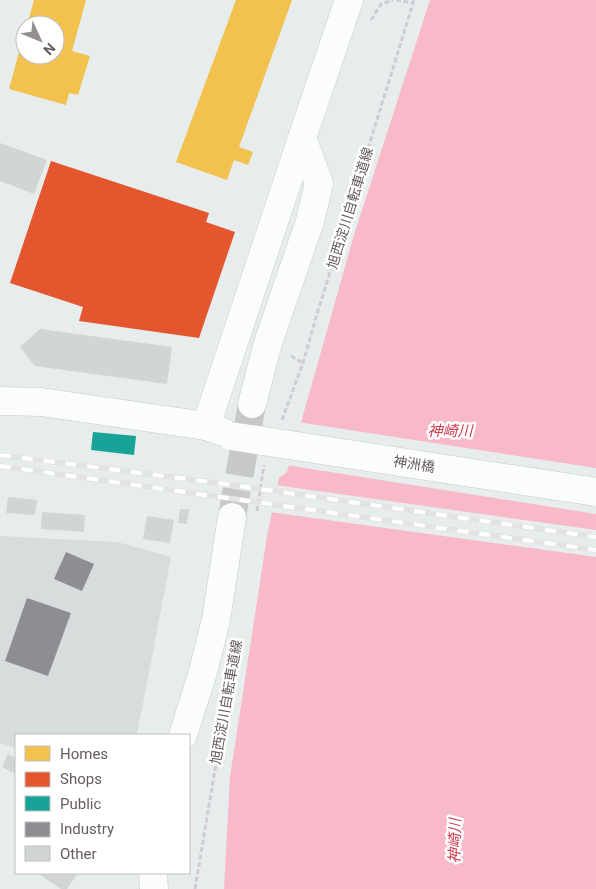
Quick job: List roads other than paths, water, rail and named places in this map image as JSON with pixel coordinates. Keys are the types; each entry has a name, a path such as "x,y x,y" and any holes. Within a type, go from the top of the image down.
{"street":[{"path":"206,426 350,0"},
{"path":"252,404 268,343 310,221 319,183 302,138"},
{"name":"神洲橋","path":"0,401 41,402 206,426 231,436 596,492"},
{"path":"183,734 203,672 216,620 232,517"},
{"path":"153,874 154,889"}],"water":[{"name":"神崎川","path":"430,0 596,0 596,889 224,889 230,777 267,536 279,478 287,472 354,235"}],"tunnel":[{"path":"232,517 252,404"}],"railway":[{"path":"0,455 218,483 596,537"},
{"path":"0,466 596,550"}]}
